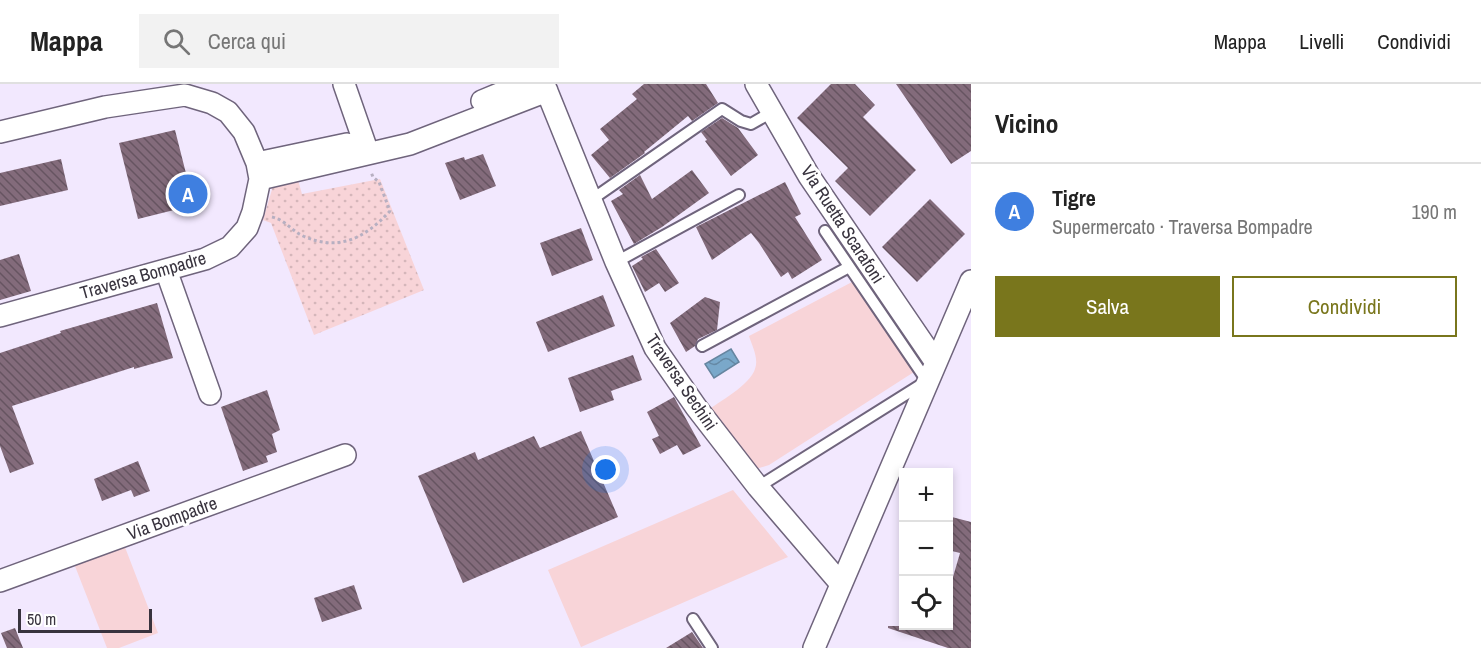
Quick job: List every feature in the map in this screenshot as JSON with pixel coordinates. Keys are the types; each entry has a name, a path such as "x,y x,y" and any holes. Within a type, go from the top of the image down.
{"street":[{"path":"345,84 367,153"},
{"path":"367,153 409,130 523,84"},
{"name":"Via Ruetta Scarafoni","path":"756,84 809,176 935,361"},
{"path":"0,132 105,107 185,95 212,103 228,112 244,132 258,171 410,144 545,87"},
{"name":"Traversa Sechini","path":"545,87 616,262 655,348 696,407 758,487 841,584"},
{"name":"Traversa Bompadre","path":"0,316 205,259 230,247 247,228 253,212 258,171"},
{"path":"166,270 210,394"},
{"path":"814,648 971,280"},
{"name":"Via Bompadre","path":"0,581 345,455"}],"lane":[{"path":"591,200 722,109 741,121 752,124 772,112"},
{"path":"616,262 739,195"},
{"path":"758,487 927,381 825,231"},
{"path":"702,346 849,267"},
{"path":"693,619 712,648"}],"path":[{"path":"271,217 281,219 301,235 323,243 340,243 363,235 390,212 379,182 373,177 367,153"}],"shaded area":[{"path":"380,179 424,290 314,335 271,223 263,220 273,186 298,180 302,194"},
{"path":"852,282 914,372 769,465 753,470 705,412 733,393 752,375 756,361 749,336"},
{"path":"733,490 788,557 581,647 548,570"},
{"path":"123,542 158,633 119,648 107,648 73,561"}],"water":[{"path":"731,349 739,362 714,378 705,364"}],"building":[{"path":"644,84 706,84 718,103 692,121 688,116 645,153 610,178 591,155 609,140 600,129 637,99 632,94"},
{"path":"831,84 855,84 875,105 863,117 916,170 870,216 835,181 848,168 797,118"},
{"path":"896,84 971,84 971,151 951,164"},
{"path":"722,118 738,128 758,155 731,176 701,132"},
{"path":"175,130 194,205 138,219 119,143"},
{"path":"483,154 496,186 460,200 445,163"},
{"path":"61,159 68,190 0,206 0,173"},
{"path":"692,170 709,193 634,244 611,201 623,194 619,190 640,175 652,199"},
{"path":"785,182 801,214 795,217 822,260 792,279 788,272 781,277 751,233 712,260 696,227"},
{"path":"930,199 965,234 917,282 882,247"},
{"path":"581,228 593,260 552,276 540,243"},
{"path":"656,249 679,283 665,292 659,283 645,292 632,266 643,259 641,257"},
{"path":"19,254 31,291 0,300 0,260"},
{"path":"603,295 615,326 548,352 536,322"},
{"path":"705,297 720,302 717,330 698,339 695,346 686,352 670,323"},
{"path":"157,303 173,358 134,369 134,367 12,406 34,464 10,473 0,446 0,353 61,333 60,331"},
{"path":"633,355 642,380 611,391 614,400 580,412 568,378"},
{"path":"267,390 280,430 272,434 277,452 266,456 268,462 243,471 221,407"},
{"path":"674,397 701,446 683,455 677,445 660,454 652,439 659,436 647,412"},
{"path":"581,431 618,517 463,583 418,476 475,452 478,460 534,436 540,448"},
{"path":"138,461 150,491 134,497 131,490 102,501 94,479"},
{"path":"953,517 971,522 971,648 948,648 888,628 888,626 899,626 899,630 953,630 953,577 960,553 953,551"},
{"path":"354,585 362,609 322,622 314,598"},
{"path":"15,628 23,648 7,648 1,633"},
{"path":"692,632 703,648 666,648"}],"place":[{"name":"Tigre","path":"188,194"}]}
